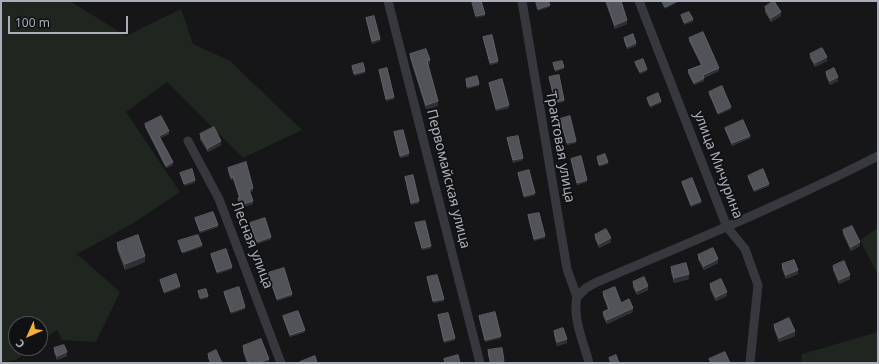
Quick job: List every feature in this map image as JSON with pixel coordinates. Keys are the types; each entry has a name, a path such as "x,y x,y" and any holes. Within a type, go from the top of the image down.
{"street":[{"name":"Первомайская улица","path":"388,1 480,363"},
{"name":"Трактовая улица","path":"522,1 567,269 577,297"},
{"name":"улица Мичурина","path":"639,1 726,227 745,249 758,285 750,362"},
{"name":"Лесная улица","path":"188,141 219,199 281,363"},
{"path":"589,363 577,320 575,306 577,297 586,288 726,227 836,177 878,156"}],"shaded area":[{"path":"1,1 70,1 126,36 181,9 193,44 230,61 302,130 243,158 167,82 126,112 180,192 132,224 77,254 120,292 96,342 62,340 57,330 48,336 48,316 8,316 8,356 21,356 16,360 1,362"},
{"path":"878,228 878,275 860,240"},
{"path":"878,332 878,363 801,363 802,354"}],"building":[{"path":"472,1 481,1 485,14 476,16"},
{"path":"536,1 548,1 550,5 538,9"},
{"path":"607,1 621,1 627,20 615,25"},
{"path":"662,1 677,1 665,7"},
{"path":"774,1 781,12 771,18 765,7"},
{"path":"689,12 693,19 684,23 681,15"},
{"path":"374,16 380,39 372,41 366,18"},
{"path":"703,32 719,68 703,75 704,78 694,83 688,70 702,65 689,38"},
{"path":"633,34 636,43 627,47 624,38"},
{"path":"492,35 498,61 490,63 483,37"},
{"path":"822,48 827,57 815,63 810,54"},
{"path":"426,49 430,60 427,61 438,101 426,105 410,54"},
{"path":"643,59 647,69 640,72 635,62"},
{"path":"562,61 564,67 555,70 553,63"},
{"path":"363,63 365,71 354,74 352,66"},
{"path":"387,68 394,97 386,99 379,70"},
{"path":"834,68 838,77 830,81 826,72"},
{"path":"559,75 564,100 555,102 549,77"},
{"path":"477,76 479,84 467,87 466,79"},
{"path":"502,79 509,105 496,109 489,83"},
{"path":"722,86 731,107 718,113 709,92"},
{"path":"658,93 661,101 650,106 647,98"},
{"path":"161,116 169,131 159,136 173,162 166,166 145,124"},
{"path":"570,116 576,141 567,143 560,119"},
{"path":"743,120 750,136 732,143 725,128"},
{"path":"214,127 221,141 208,148 200,134"},
{"path":"403,130 409,153 400,156 394,132"},
{"path":"518,136 523,158 513,160 507,138"},
{"path":"605,154 608,162 599,165 597,157"},
{"path":"581,156 587,180 577,183 571,159"},
{"path":"246,162 253,188 249,190 253,201 240,205 238,198 240,197 233,176 231,177 228,168"},
{"path":"192,169 195,180 184,184 180,173"},
{"path":"763,169 769,184 754,190 748,176"},
{"path":"529,170 535,193 524,196 518,173"},
{"path":"413,175 419,201 411,203 405,177"},
{"path":"692,178 701,201 691,205 682,182"},
{"path":"213,212 218,225 200,231 195,218"},
{"path":"539,213 545,236 534,239 528,215"},
{"path":"265,218 271,237 257,242 250,223"},
{"path":"425,221 431,246 422,248 415,223"},
{"path":"852,226 860,242 851,247 843,230"},
{"path":"606,229 611,238 599,244 595,235"},
{"path":"138,235 145,256 125,264 117,243"},
{"path":"198,235 202,245 182,252 178,241"},
{"path":"713,248 718,259 704,266 698,255"},
{"path":"226,249 232,267 217,272 211,254"},
{"path":"794,260 798,270 786,275 782,264"},
{"path":"844,261 850,275 839,280 833,266"},
{"path":"686,263 689,274 674,278 671,267"},
{"path":"284,268 292,294 277,299 268,273"},
{"path":"176,274 180,286 164,292 160,280"},
{"path":"437,275 444,299 433,301 427,277"},
{"path":"644,277 648,286 637,291 633,282"},
{"path":"721,279 727,292 716,297 710,284"},
{"path":"239,287 245,307 231,312 224,292"},
{"path":"615,287 621,303 629,299 633,308 607,320 603,312 609,309 603,292"},
{"path":"206,289 208,296 200,298 198,291"},
{"path":"298,311 305,330 290,335 283,316"},
{"path":"495,312 501,336 485,340 479,316"},
{"path":"448,313 455,338 444,341 438,315"},
{"path":"789,318 795,331 779,338 774,325"},
{"path":"563,328 567,339 557,342 554,331"},
{"path":"261,339 269,359 257,363 249,363 243,346"},
{"path":"64,345 67,352 57,356 54,348"},
{"path":"502,348 504,361 491,363 488,350"},
{"path":"216,350 222,363 211,363 208,354"},
{"path":"725,352 730,363 711,363 709,359"},
{"path":"458,355 460,363 445,363 444,359"},
{"path":"616,355 619,363 611,363 609,358"},
{"path":"315,356 317,363 300,362"}]}
